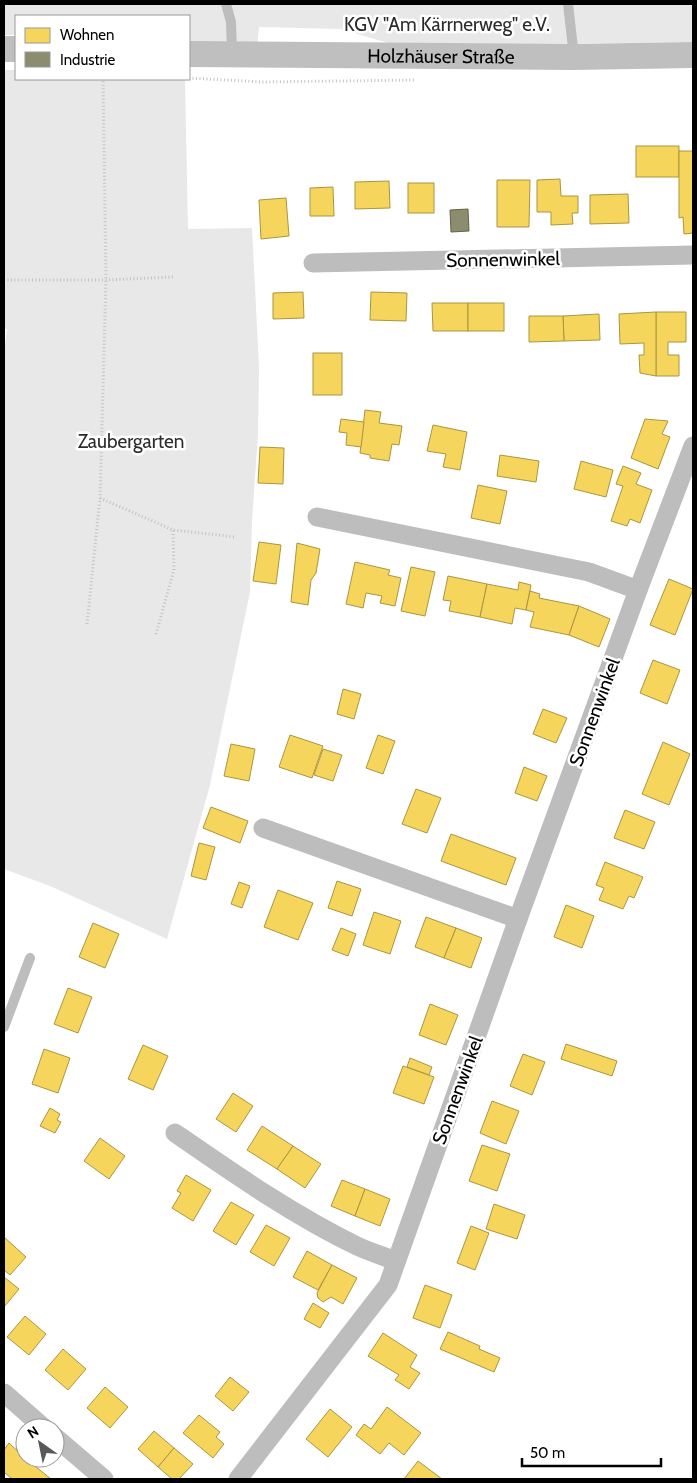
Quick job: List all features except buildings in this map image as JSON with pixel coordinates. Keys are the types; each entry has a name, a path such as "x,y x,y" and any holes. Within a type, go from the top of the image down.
{"main road":[{"name":"Holzhäuser Straße","path":"190,54 574,57 693,55"}],"street":[{"name":"Sonnenwinkel","path":"313,263 693,255"},
{"name":"Sonnenwinkel","path":"238,1479 388,1285 518,919 638,590 693,446"},
{"path":"317,517 589,572 638,590"},
{"path":"263,828 518,919"},
{"path":"175,1133 228,1170 317,1225 358,1246 396,1261"},
{"path":"4,1393 33,1418"},
{"path":"65,1446 104,1479"}],"lane":[{"path":"226,4 231,22 232,54"},
{"path":"568,4 574,57"},
{"path":"4,1027 30,958"}],"path":[{"path":"190,78 262,82"},
{"path":"87,624 100,498 106,280 103,80"},
{"path":"4,280 106,280 173,276"},
{"path":"100,498 173,530 236,537"},
{"path":"156,634 174,570 173,530"}],"green space":[{"name":"KGV \"Am Kärrnerweg\" e.V.","path":"4,4 693,4 693,42 398,46 341,29 259,27 257,48 190,44 190,15 15,15 15,35 4,35"},
{"name":"Zaubergarten","path":"4,70 15,70 15,80 185,80 188,229 252,228 259,367 258,435 252,521 250,592 210,785 167,939 50,886 4,869 4,354 7,329 4,329"}]}
